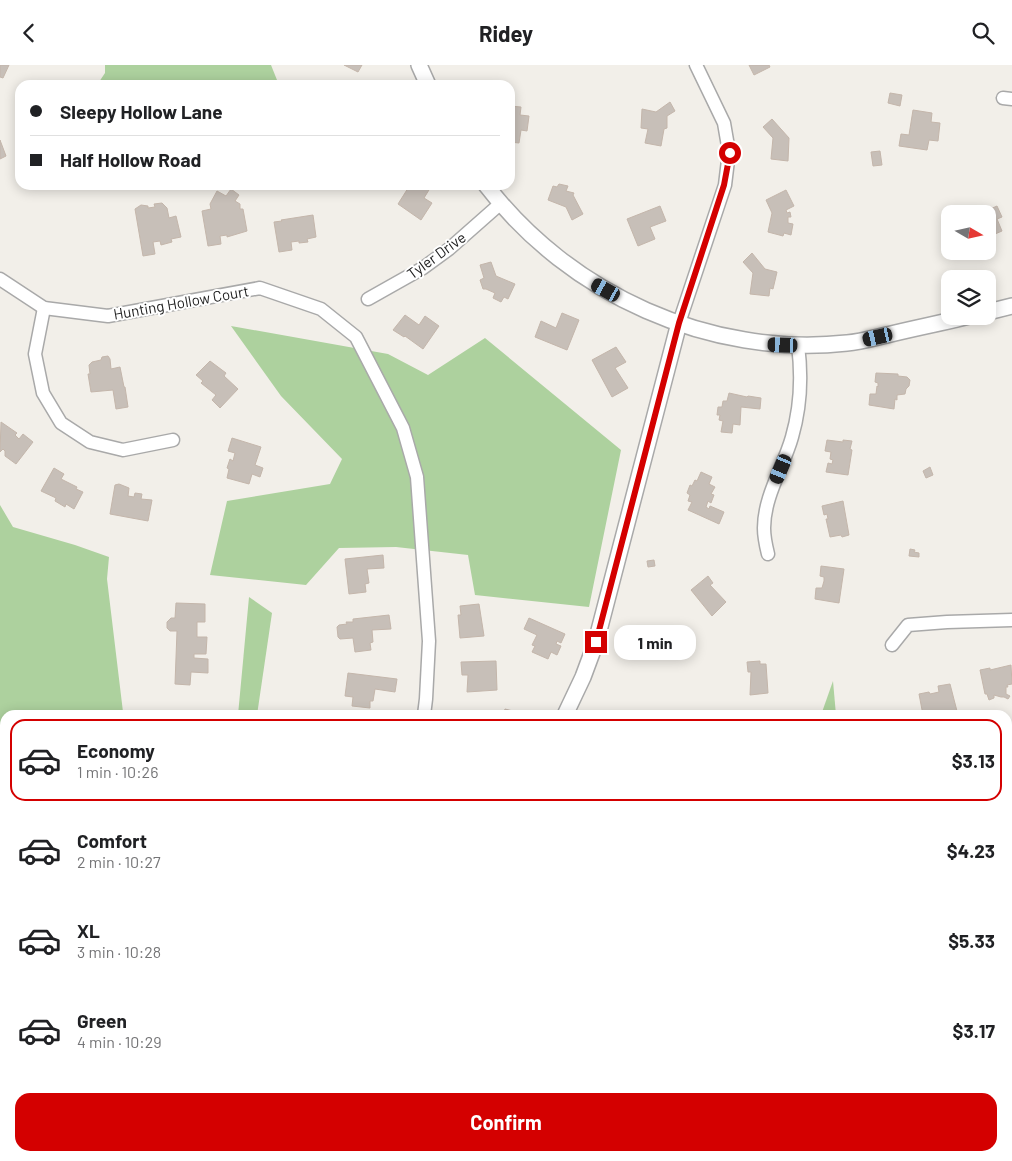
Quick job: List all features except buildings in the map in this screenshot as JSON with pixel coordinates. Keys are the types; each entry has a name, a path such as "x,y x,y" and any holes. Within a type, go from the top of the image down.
{"street":[{"path":"420,65 426,80"},
{"path":"567,710 583,677 596,642 679,323 724,185 730,153 724,123 696,65"},
{"path":"490,190 500,204 542,246 590,281 638,308 721,336 767,344 848,343 941,322"},
{"name":"Tyler Drive","path":"368,299 423,267 449,249 500,204"},
{"name":"Hunting Hollow Court","path":"0,279 44,308 108,316 260,288 321,309 356,337 403,428 417,477 429,641 425,710"},
{"path":"996,310 1012,306"},
{"path":"44,308 35,354 42,393 61,423 90,442 123,450 173,440"},
{"path":"768,554 764,528 767,504 792,436 799,405 801,378 798,345"},
{"path":"892,645 908,625 1012,621"}],"green space":[{"path":"105,65 271,65 277,80 100,80 105,73"},
{"path":"231,326 388,354 428,375 485,338 621,450 589,607 475,595 468,555 396,547 339,548 306,585 210,575 227,501 330,484 342,459 281,396"},
{"path":"0,505 13,527 109,557 107,579 123,710 0,710"},
{"path":"249,597 272,613 258,710 238,710"},
{"path":"833,681 836,710 823,710"}],"route":[{"path":"596,642 679,323 724,185 730,153"}]}
